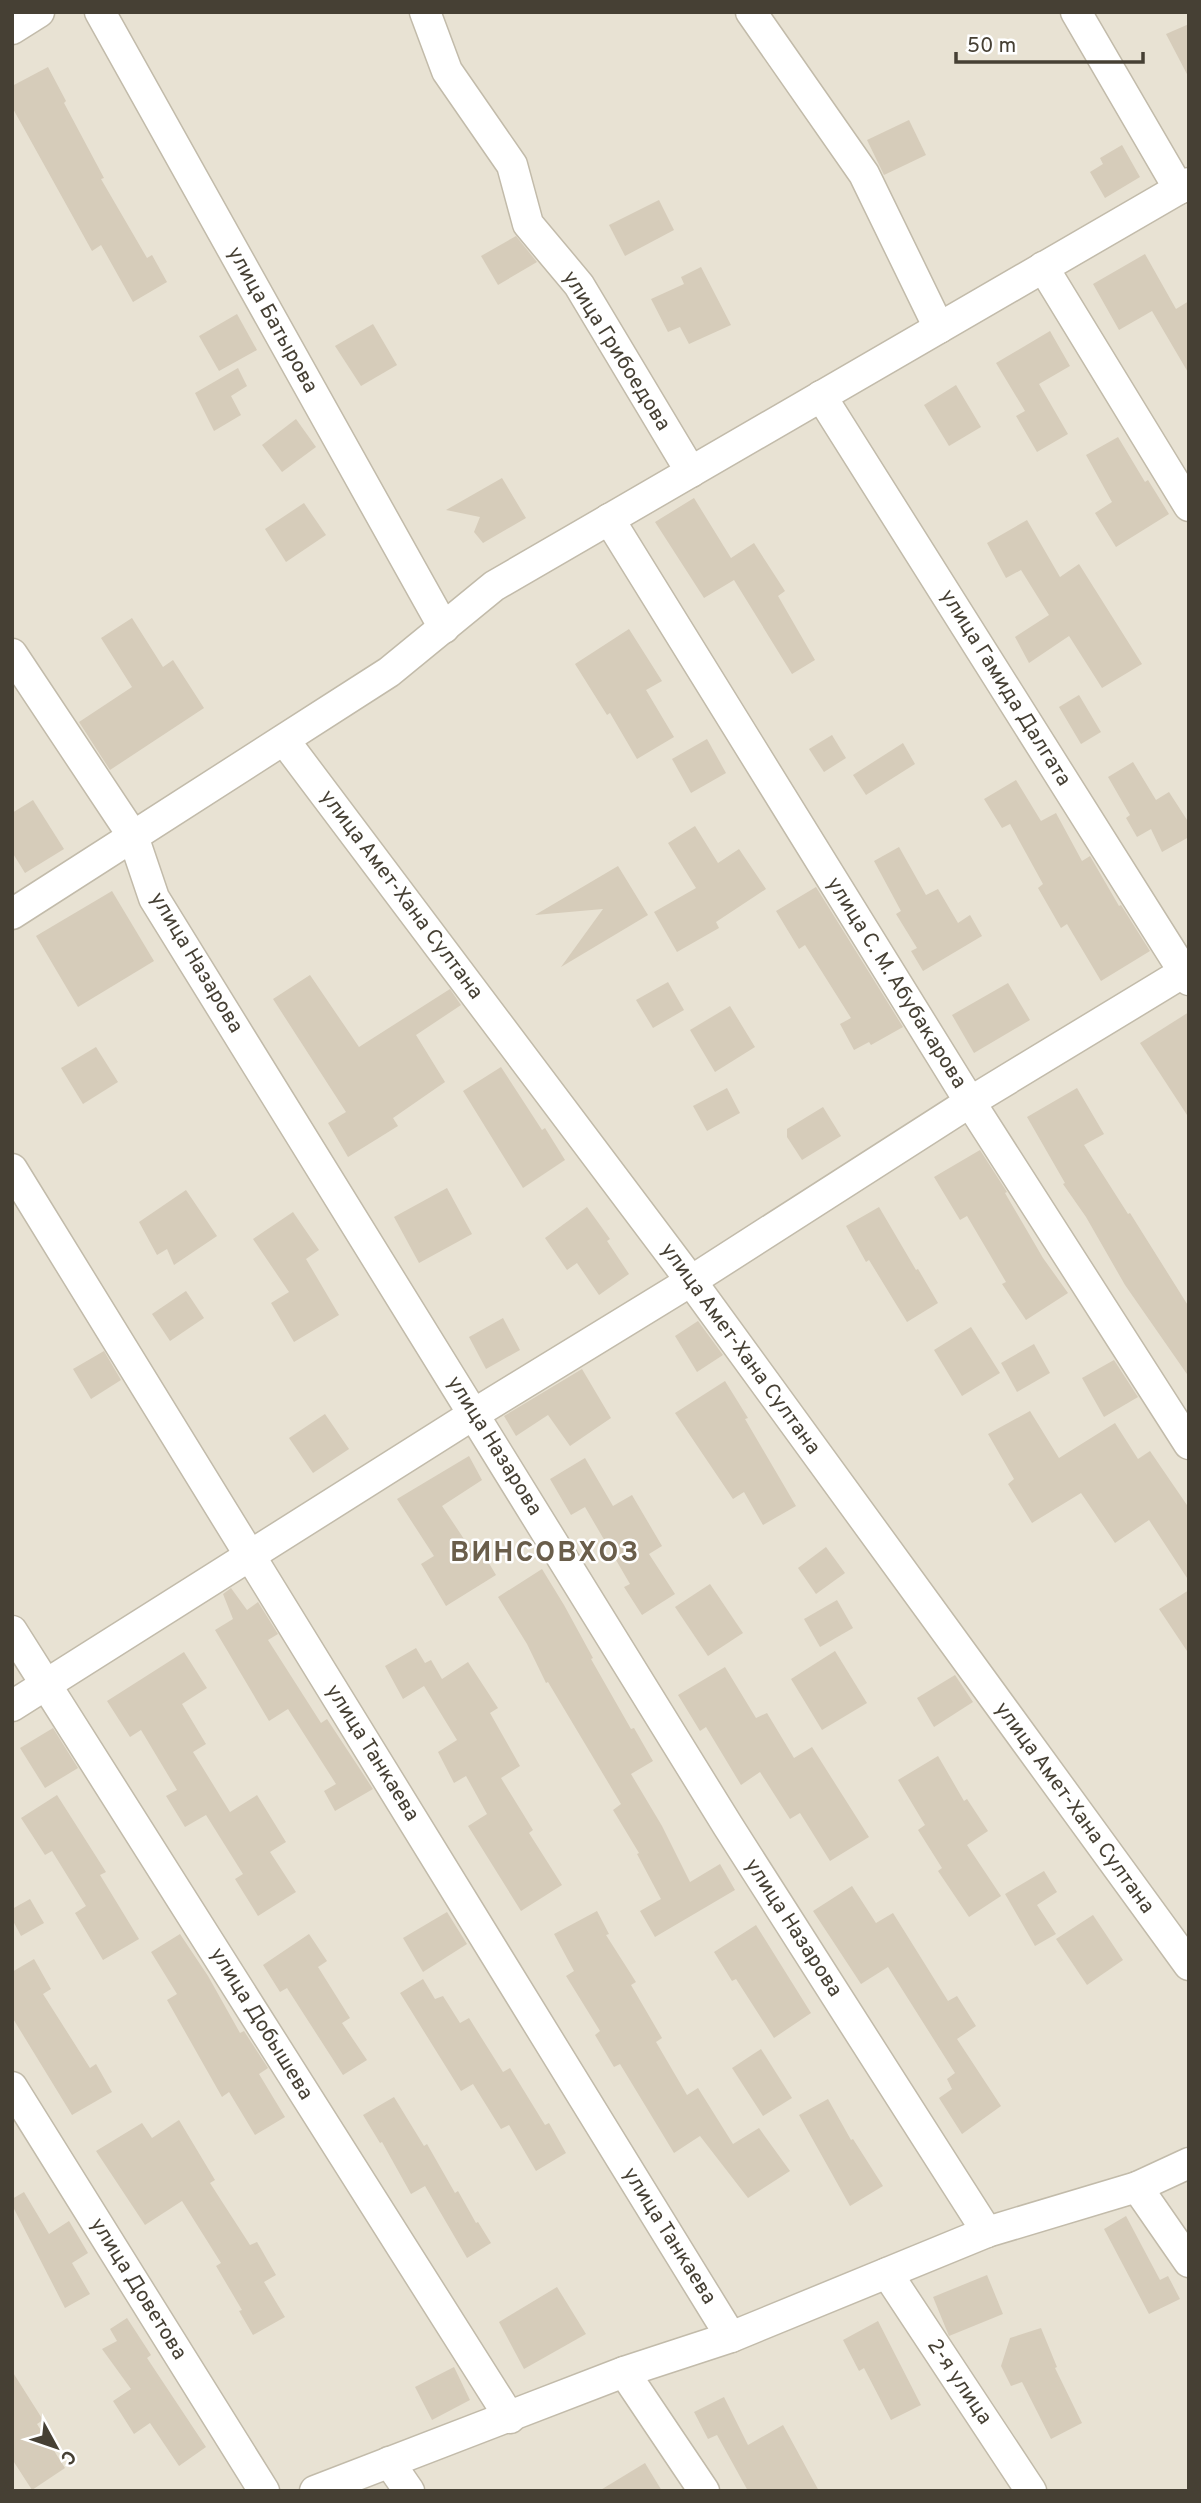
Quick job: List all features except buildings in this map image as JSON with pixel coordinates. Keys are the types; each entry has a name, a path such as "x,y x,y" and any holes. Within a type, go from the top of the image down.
{"street":[{"path":"12,29 39,12"},
{"name":"улица Батырова","path":"100,12 444,628"},
{"name":"улица Грибоедова","path":"425,12 447,71 512,165 527,224 579,285 691,472"},
{"path":"751,12 864,174 939,328"},
{"path":"12,914 389,672 494,586 1184,186 1076,12"},
{"path":"1043,268 1189,506"},
{"name":"улица Гамида Далгата","path":"821,396 1187,973"},
{"name":"улица С. М. Абубакарова","path":"609,519 970,1102 1189,1444"},
{"name":"улица Назарова","path":"12,654 133,836 154,898 727,1826 987,2232"},
{"name":"улица Амет-Хана Султана","path":"284,740 691,1281 1189,1965"},
{"path":"12,1706 474,1414 691,1281 970,1102 1187,973"},
{"name":"улица Танкаева","path":"12,1169 731,2337"},
{"name":"улица Добышева","path":"12,1631 510,2418"},
{"name":"улица Доветова","path":"12,2087 264,2491"},
{"path":"315,2491 624,2372 731,2337 987,2232 1137,2187 1189,2163"},
{"path":"1137,2187 1189,2262"},
{"name":"2-я улица","path":"887,2273 1031,2491"},
{"path":"624,2372 704,2491"},
{"path":"389,2462 409,2491"}],"shaded area":[{"path":"12,12 1189,12 1189,2491 12,2491"}],"district":[{"name":"ВИНСОВХОЗ","path":"545,1554"}]}
